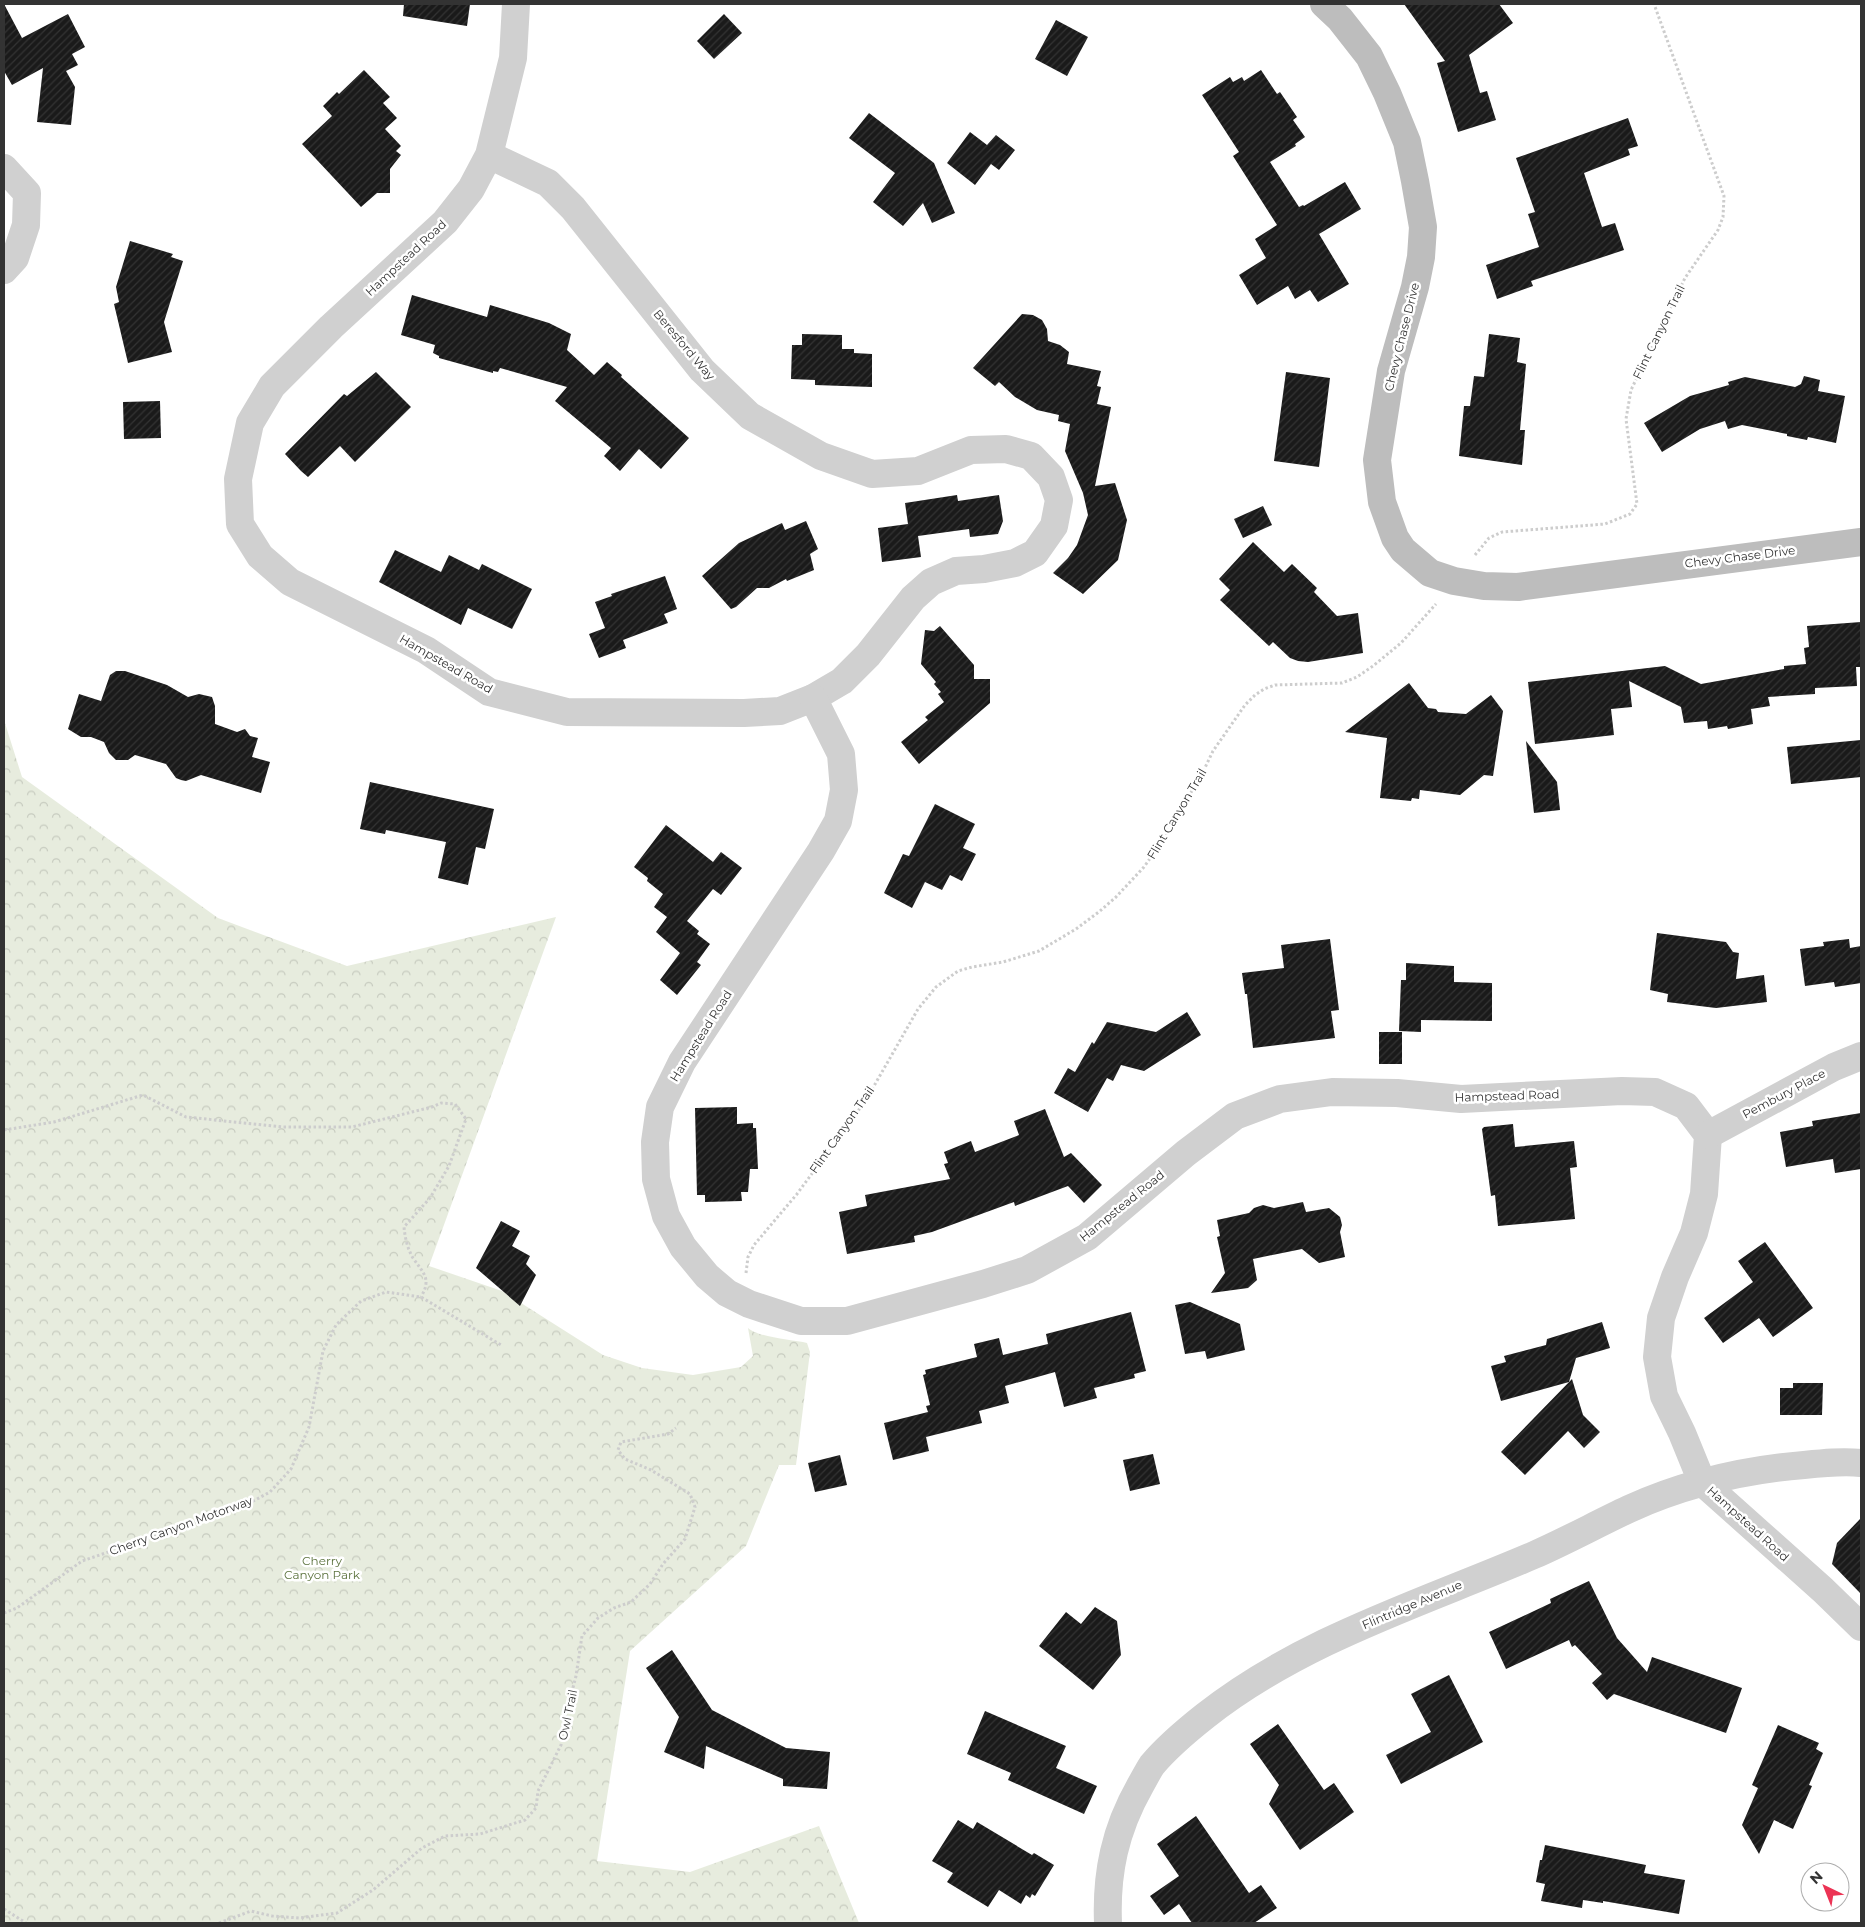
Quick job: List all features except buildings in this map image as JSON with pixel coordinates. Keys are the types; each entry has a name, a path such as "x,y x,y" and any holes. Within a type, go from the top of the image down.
{"main road":[{"name":"Chevy Chase Drive","path":"1324,4 1340,19 1369,56 1387,93 1407,142 1423,227 1421,257 1415,287 1391,371 1377,460 1382,502 1395,538 1412,560 1430,573 1454,581 1484,586 1518,587 1861,542"}],"street":[{"name":"Hampstead Road","path":"516,4 513,58 489,155 471,188 445,222 331,327 272,386 250,423 238,479 240,524 260,556 290,582 426,650 489,692 568,712 744,714 780,711 813,698 841,754 844,790 838,821 821,851 682,1062 660,1107 655,1142 658,1188 666,1216 683,1247 707,1276 727,1293 749,1304 801,1321 847,1321 1027,1270 1087,1237 1165,1170 1235,1116 1280,1100 1332,1092 1397,1093 1461,1099 1622,1091 1655,1092 1686,1106 1708,1135 1704,1194 1694,1233 1675,1277 1661,1318 1657,1357 1664,1396 1682,1433 1702,1482 1824,1590 1861,1627"},
{"name":"Beresford Way","path":"489,155 548,183 573,208 702,370 750,416 797,443 821,456 872,474 918,471 971,450 1006,449 1031,456 1051,477 1059,500 1054,526 1035,553 1015,563 984,569 956,571 931,582 913,598 868,655 842,681 813,698"},
{"path":"4,168 26,192 26,225 15,258 4,270"},
{"name":"Pembury Place","path":"1708,1135 1834,1067 1861,1056"},
{"name":"Flintridge Avenue","path":"1108,1923 1107,1895 1117,1836 1129,1806 1152,1766 1188,1729 1231,1695 1296,1656 1414,1603 1536,1554 1631,1508 1702,1482 1773,1468 1845,1462 1861,1463"}],"path":[{"name":"Flint Canyon Trail","path":"1475,555 1489,538 1502,532 1605,524 1630,514 1637,504 1626,419 1631,390 1685,278 1718,230 1723,217 1724,196 1654,4"},
{"name":"Flint Canyon Trail","path":"745,1276 748,1257 754,1246 797,1194 866,1100 918,1008 936,987 958,971 1003,962 1039,951 1100,911 1116,898 1144,867 1162,843 1213,751 1245,705 1255,695 1264,689 1275,686 1342,683 1358,677 1401,643 1437,603"},
{"path":"4,1130 54,1122 143,1095 186,1117 283,1127 352,1127 432,1107 440,1103 455,1104 466,1119 449,1166 430,1198 404,1227 408,1247 425,1276 427,1287 421,1297"},
{"name":"Cherry Canyon Motorway","path":"4,1612 18,1608 82,1561 244,1506 270,1492 291,1469 309,1428 323,1351 336,1325 361,1301 386,1292 421,1297 501,1345"},
{"name":"Owl Trail","path":"218,1923 251,1911 272,1916 299,1918 337,1913 373,1890 422,1848 446,1836 480,1834 526,1820 536,1808 538,1791 561,1745 562,1730 576,1676 582,1636 598,1618 614,1608 631,1602 650,1584 663,1564 685,1539 695,1507 690,1494 651,1470 625,1459 618,1450 621,1442 668,1434 676,1428"},
{"path":"4,1909 26,1923"}],"green space":[{"name":"Cherry Canyon Park","path":"4,720 22,777 218,918 347,966 556,917 429,1266 502,1291 603,1355 642,1368 693,1375 741,1367 753,1356 748,1328 759,1334 807,1343 810,1352 796,1465 779,1465 746,1546 630,1651 597,1861 690,1872 819,1826 859,1923 4,1923"}]}
